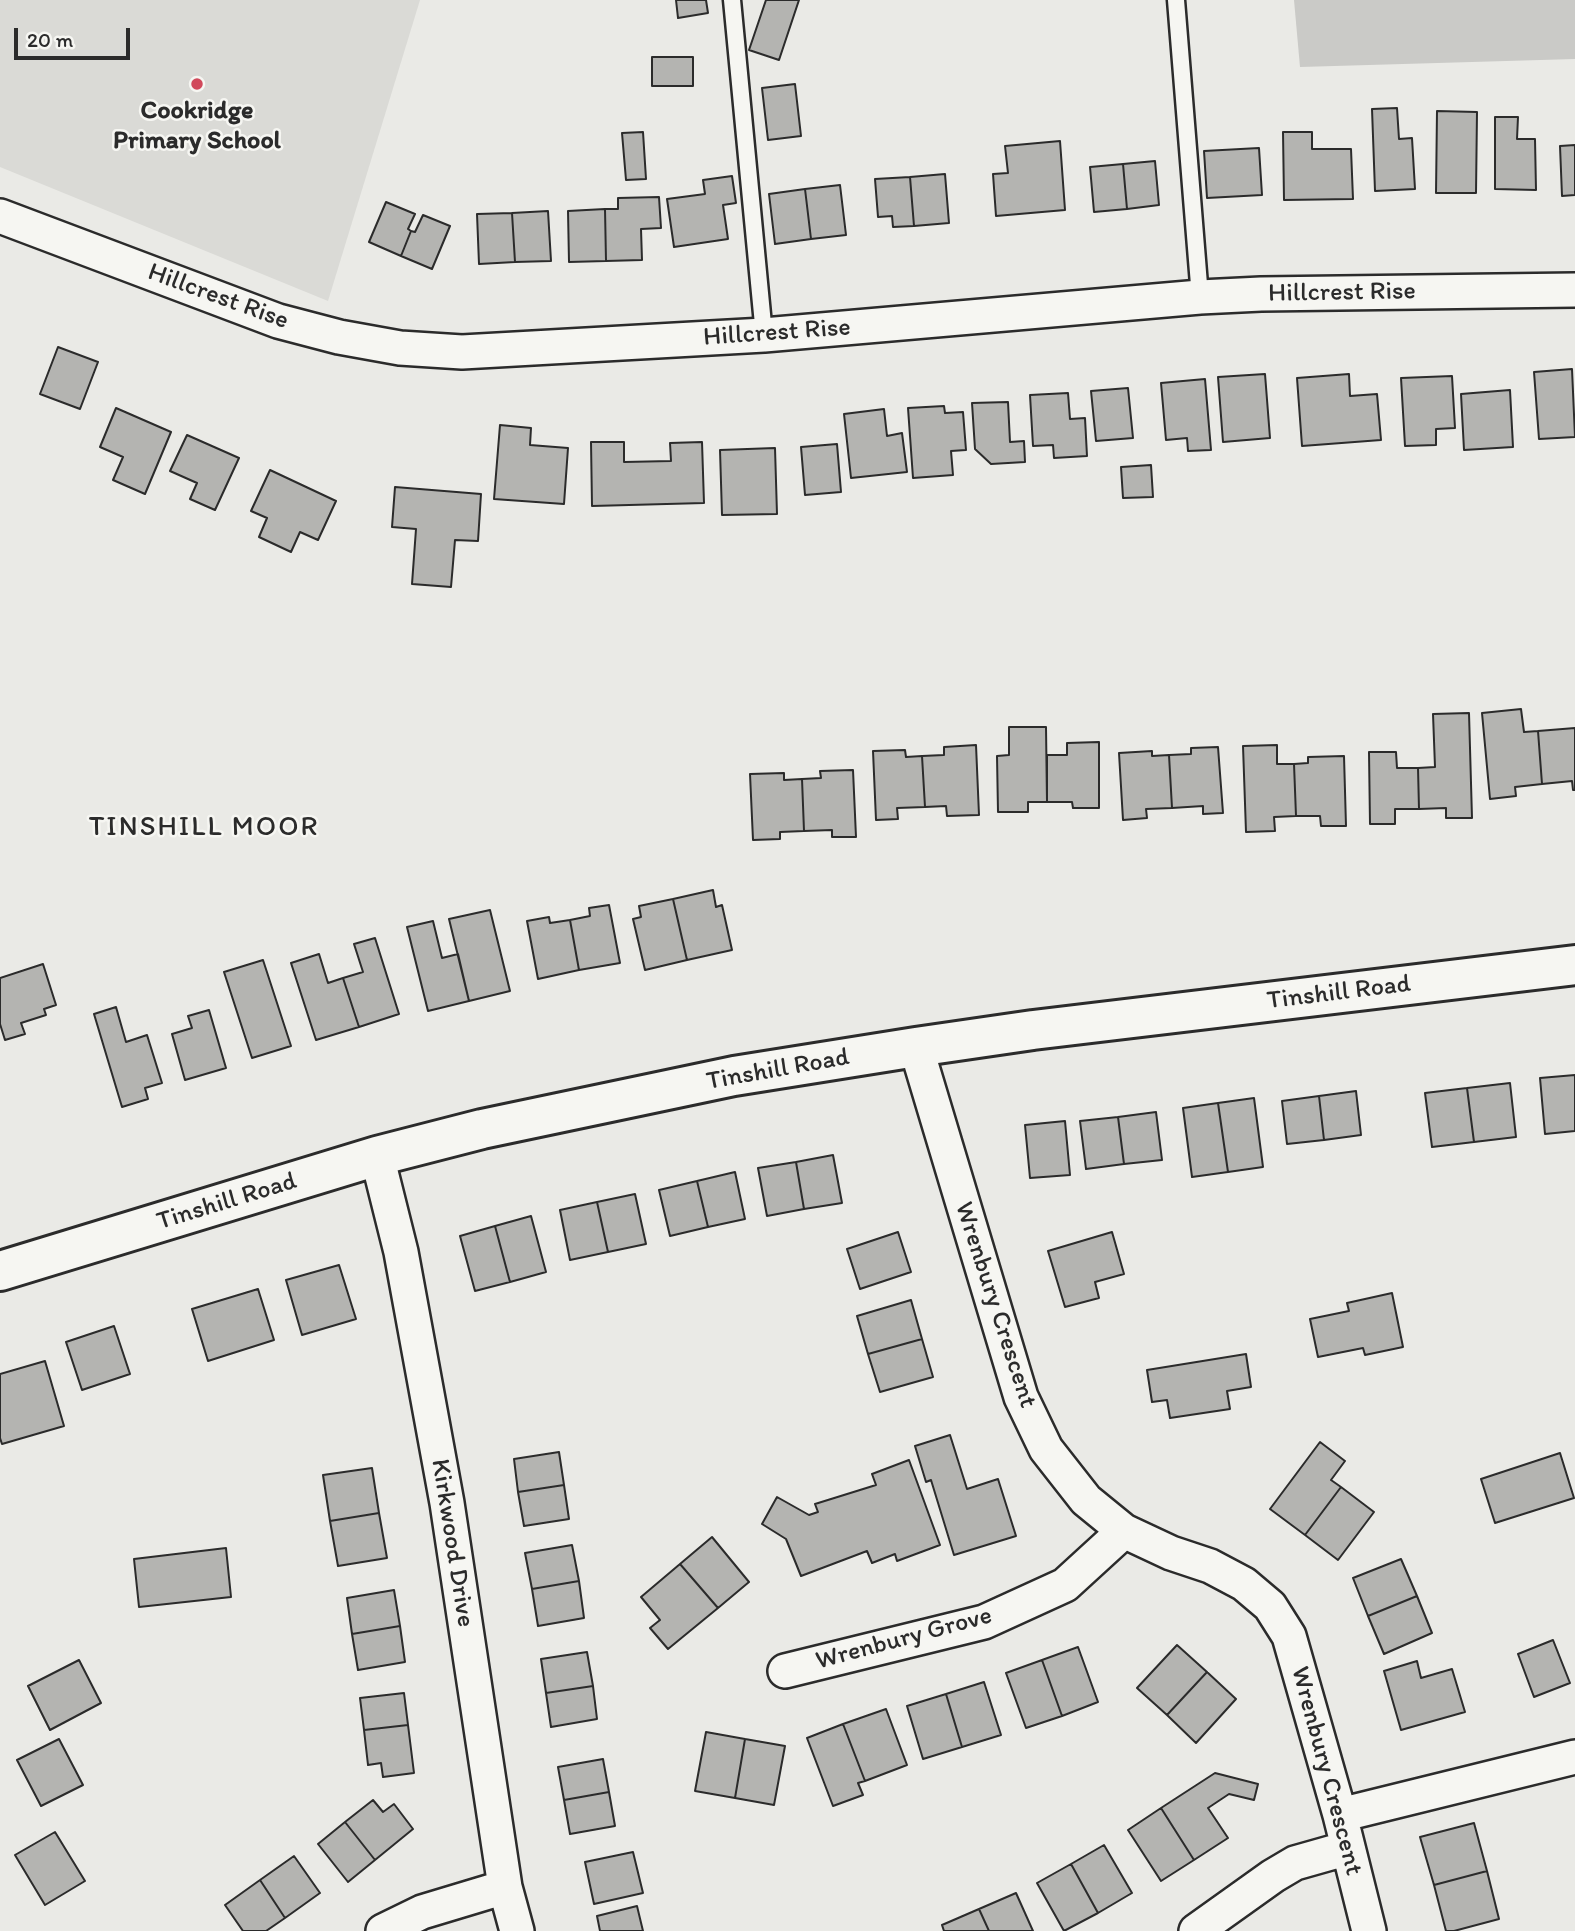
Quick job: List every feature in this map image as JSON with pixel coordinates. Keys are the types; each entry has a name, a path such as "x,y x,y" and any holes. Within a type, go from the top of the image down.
{"street":[{"name":"Hillcrest Rise","path":"0,216 278,321 339,337 400,348 461,352 764,335 1200,297 1575,290"},
{"name":"Tinshill Road","path":"0,1271 377,1156 482,1129 734,1076 1047,1028 1575,965"},
{"name":"Wrenbury Crescent","path":"916,1047 1021,1397 1046,1448 1086,1500 1124,1531 1171,1553 1210,1566 1244,1584 1270,1606 1289,1636 1369,1931"},
{"name":"Kirkwood Drive","path":"377,1156 401,1252 447,1503 505,1887 517,1931"},
{"name":"Wrenbury Grove","path":"785,1671 984,1622 1065,1585 1124,1531"},
{"path":"1339,1815 1575,1757"},
{"path":"1196,1931 1295,1863 1348,1848"},
{"path":"383,1931 422,1912 505,1887"}],"lane":[{"path":"732,0 764,335"},
{"path":"1176,0 1200,297"}],"shaded area":[{"name":"Cookridge Primary School","path":"0,0 420,0 328,301 0,167"},
{"path":"1294,0 1575,0 1575,59 1300,67"}],"building":[{"path":"676,0 706,0 708,13 678,18"},
{"path":"766,0 799,0 779,60 749,50"},
{"path":"652,57 693,57 693,86 652,86"},
{"path":"795,84 801,136 768,140 762,88"},
{"path":"1397,108 1399,139 1412,138 1415,189 1375,191 1372,109"},
{"path":"1437,111 1477,112 1476,193 1436,193"},
{"path":"1495,117 1518,117 1517,139 1535,139 1536,190 1495,189"},
{"path":"643,132 646,179 626,180 622,133"},
{"path":"1283,132 1312,132 1312,149 1351,149 1353,199 1284,200"},
{"path":"1060,141 1065,210 996,216 993,174 1008,173 1005,146"},
{"path":"1575,145 1575,195 1562,196 1560,146"},
{"path":"1259,148 1262,195 1207,198 1204,151"},
{"path":"1155,161 1159,205 1127,209 1123,164"},
{"path":"1123,164 1127,209 1094,212 1090,167"},
{"path":"945,174 949,223 914,226 910,177"},
{"path":"732,176 736,203 723,205 728,239 674,247 667,199 705,194 703,180"},
{"path":"910,177 914,226 893,227 892,216 878,217 875,179"},
{"path":"840,185 846,235 811,239 805,189"},
{"path":"805,189 811,239 775,244 769,194"},
{"path":"659,197 661,228 641,229 642,260 606,261 605,209 618,209 618,198"},
{"path":"386,202 415,214 401,256 369,242"},
{"path":"605,209 606,261 569,262 568,211"},
{"path":"548,211 551,261 515,262 512,213"},
{"path":"512,213 515,262 479,264 477,214"},
{"path":"423,215 450,226 432,269 401,256 411,231 415,232"},
{"path":"58,347 98,362 80,409 40,394"},
{"path":"1572,369 1575,437 1539,439 1534,372"},
{"path":"1265,374 1270,438 1223,442 1218,377"},
{"path":"1349,374 1350,396 1377,394 1381,440 1302,446 1297,378"},
{"path":"1452,376 1455,428 1436,429 1436,445 1405,446 1401,378"},
{"path":"1205,379 1211,450 1188,451 1187,438 1166,440 1161,383"},
{"path":"1128,388 1133,438 1096,441 1091,391"},
{"path":"1510,390 1513,447 1464,450 1461,394"},
{"path":"1068,393 1070,419 1085,418 1087,456 1054,458 1053,445 1033,446 1030,395"},
{"path":"1008,402 1010,442 1024,441 1025,462 991,464 975,449 972,403"},
{"path":"944,406 945,413 963,412 966,450 951,451 953,475 913,478 908,408"},
{"path":"116,408 171,432 145,494 113,480 123,457 100,447"},
{"path":"884,409 887,436 902,433 907,472 851,478 844,414"},
{"path":"500,425 531,428 530,445 568,448 564,504 494,499"},
{"path":"187,435 239,458 215,510 190,499 197,483 170,471"},
{"path":"591,442 624,442 624,462 671,461 670,443 702,442 704,503 592,506"},
{"path":"837,444 841,492 805,495 801,447"},
{"path":"775,448 777,514 722,515 720,450"},
{"path":"1151,465 1153,497 1123,498 1121,467"},
{"path":"270,470 336,501 318,540 300,532 291,552 259,537 267,518 251,511"},
{"path":"395,487 481,494 478,541 455,540 451,587 412,584 416,529 392,527"},
{"path":"1521,709 1524,732 1538,731 1542,784 1515,787 1516,796 1490,799 1482,713"},
{"path":"1469,713 1472,818 1446,818 1446,808 1419,809 1418,768 1435,767 1433,714"},
{"path":"1009,727 1046,727 1047,802 1028,802 1028,812 998,812 997,756 1009,755"},
{"path":"1575,728 1575,790 1572,781 1542,784 1538,731"},
{"path":"1099,742 1099,808 1073,808 1072,802 1047,802 1047,755 1067,755 1067,743"},
{"path":"976,745 979,815 947,816 946,806 925,807 922,756 944,755 944,747"},
{"path":"1277,745 1277,764 1294,764 1296,816 1274,817 1275,831 1246,832 1243,746"},
{"path":"1218,747 1223,813 1203,814 1203,806 1172,808 1169,755 1191,754 1191,748"},
{"path":"905,750 906,757 922,756 925,807 897,808 898,819 876,820 873,751"},
{"path":"1152,751 1152,756 1169,755 1172,808 1146,809 1147,818 1123,820 1119,753"},
{"path":"1369,752 1396,752 1397,768 1418,768 1419,809 1395,809 1395,824 1370,824"},
{"path":"1344,756 1346,826 1321,826 1320,816 1296,816 1294,764 1308,763 1308,757"},
{"path":"853,770 856,837 832,837 832,830 804,831 802,779 821,778 820,771"},
{"path":"784,773 784,780 802,779 804,831 780,832 780,839 753,840 750,774"},
{"path":"713,890 716,907 722,905 732,950 687,960 673,899"},
{"path":"673,899 687,960 645,970 633,919 641,917 639,906"},
{"path":"609,905 620,963 579,970 570,920 590,916 589,908"},
{"path":"490,910 510,991 469,1001 449,919"},
{"path":"549,917 550,923 570,920 579,970 538,979 527,921"},
{"path":"433,921 442,958 458,954 469,1001 428,1011 407,927"},
{"path":"375,938 399,1014 359,1027 343,978 363,972 354,944"},
{"path":"319,954 328,983 343,978 359,1027 316,1040 291,963"},
{"path":"263,960 291,1046 252,1058 224,972"},
{"path":"43,964 56,1005 44,1009 46,1015 21,1023 25,1034 5,1040 0,1024 0,978"},
{"path":"116,1007 126,1042 147,1035 162,1083 145,1088 148,1099 122,1107 94,1014"},
{"path":"209,1010 226,1068 185,1080 172,1034 192,1028 188,1016"},
{"path":"1575,1075 1575,1131 1545,1134 1540,1078"},
{"path":"1510,1083 1516,1137 1474,1142 1467,1088"},
{"path":"1467,1088 1474,1142 1432,1147 1425,1093"},
{"path":"1356,1091 1361,1135 1324,1140 1319,1096"},
{"path":"1319,1096 1324,1140 1287,1144 1282,1101"},
{"path":"1254,1098 1263,1167 1228,1172 1218,1103"},
{"path":"1218,1103 1228,1172 1192,1177 1183,1108"},
{"path":"1156,1112 1162,1160 1124,1164 1118,1117"},
{"path":"1118,1117 1124,1164 1086,1169 1080,1121"},
{"path":"1065,1121 1070,1175 1030,1178 1025,1125"},
{"path":"833,1155 842,1203 804,1209 796,1162"},
{"path":"796,1162 804,1209 767,1216 758,1168"},
{"path":"735,1172 745,1219 708,1227 697,1181"},
{"path":"697,1181 708,1227 670,1236 659,1190"},
{"path":"635,1194 646,1244 608,1252 597,1202"},
{"path":"597,1202 608,1252 570,1260 560,1210"},
{"path":"531,1216 546,1272 510,1282 495,1226"},
{"path":"495,1226 510,1282 475,1291 460,1236"},
{"path":"898,1232 911,1272 860,1289 847,1249"},
{"path":"1112,1232 1124,1274 1095,1282 1099,1298 1065,1307 1048,1251"},
{"path":"339,1265 356,1319 302,1335 286,1280"},
{"path":"258,1289 274,1340 208,1361 192,1309"},
{"path":"1392,1293 1403,1347 1365,1355 1363,1348 1318,1357 1310,1319 1349,1311 1347,1303"},
{"path":"911,1300 922,1339 868,1354 857,1316"},
{"path":"114,1326 130,1374 82,1390 66,1342"},
{"path":"922,1339 933,1377 880,1392 868,1354"},
{"path":"1246,1354 1251,1387 1227,1391 1230,1409 1170,1418 1167,1400 1152,1402 1147,1370"},
{"path":"45,1361 64,1426 2,1444 0,1374"},
{"path":"950,1435 967,1489 998,1479 1016,1536 954,1555 931,1480 926,1482 915,1446"},
{"path":"1320,1442 1345,1461 1331,1480 1341,1487 1305,1535 1270,1509"},
{"path":"559,1452 564,1485 518,1492 514,1459"},
{"path":"1560,1453 1574,1498 1495,1523 1481,1479"},
{"path":"909,1460 940,1545 897,1561 895,1554 872,1563 867,1551 801,1576 786,1539 762,1524 777,1497 809,1515 818,1512 815,1504 876,1485 872,1474"},
{"path":"372,1468 379,1513 330,1521 323,1475"},
{"path":"564,1485 569,1519 524,1526 518,1492"},
{"path":"1341,1487 1374,1512 1338,1560 1305,1535"},
{"path":"379,1513 387,1558 338,1566 330,1521"},
{"path":"712,1537 749,1582 718,1608 680,1564"},
{"path":"572,1545 579,1581 532,1589 525,1553"},
{"path":"226,1548 231,1597 139,1607 134,1559"},
{"path":"1401,1559 1417,1596 1368,1616 1353,1578"},
{"path":"680,1564 718,1608 668,1649 650,1628 660,1620 641,1597"},
{"path":"579,1581 584,1618 538,1626 532,1589"},
{"path":"394,1590 400,1626 352,1634 347,1598"},
{"path":"1417,1596 1432,1633 1384,1654 1368,1616"},
{"path":"400,1626 405,1662 358,1670 352,1634"},
{"path":"1553,1640 1570,1683 1534,1697 1518,1654"},
{"path":"1177,1645 1207,1672 1167,1715 1137,1688"},
{"path":"1078,1647 1098,1702 1062,1716 1042,1660"},
{"path":"587,1652 593,1686 546,1693 541,1659"},
{"path":"79,1660 101,1703 50,1730 28,1686"},
{"path":"1042,1660 1062,1716 1026,1728 1006,1673"},
{"path":"1417,1661 1421,1678 1452,1669 1465,1712 1401,1730 1384,1671"},
{"path":"1207,1672 1236,1699 1196,1743 1167,1715"},
{"path":"984,1682 1001,1735 962,1747 946,1694"},
{"path":"593,1686 597,1719 551,1727 546,1693"},
{"path":"404,1693 408,1725 364,1730 360,1698"},
{"path":"946,1694 962,1747 923,1759 907,1706"},
{"path":"886,1709 907,1765 865,1781 843,1724"},
{"path":"843,1724 865,1781 858,1783 863,1795 833,1806 807,1738"},
{"path":"408,1725 414,1773 383,1777 381,1763 368,1765 364,1730"},
{"path":"706,1732 745,1739 735,1798 695,1791"},
{"path":"59,1739 83,1785 41,1806 17,1760"},
{"path":"745,1739 785,1746 774,1805 735,1798"},
{"path":"603,1759 609,1792 564,1800 558,1767"},
{"path":"1215,1773 1258,1784 1254,1800 1229,1794 1208,1808 1228,1838 1194,1860 1161,1808"},
{"path":"609,1792 615,1826 570,1834 564,1800"},
{"path":"373,1800 383,1812 394,1804 413,1829 375,1860 345,1822"},
{"path":"1161,1808 1194,1860 1161,1881 1128,1830"},
{"path":"345,1822 375,1860 348,1882 318,1844"},
{"path":"1474,1823 1487,1871 1434,1885 1420,1837"},
{"path":"55,1832 85,1881 45,1905 15,1855"},
{"path":"1104,1845 1132,1893 1098,1913 1071,1864"},
{"path":"633,1852 643,1893 594,1904 585,1862"},
{"path":"294,1856 320,1893 285,1918 260,1880"},
{"path":"1071,1864 1098,1913 1064,1931 1037,1883"},
{"path":"1487,1871 1499,1919 1446,1931 1434,1885"},
{"path":"260,1880 285,1918 266,1931 243,1931 225,1905"},
{"path":"1016,1893 1033,1931 989,1931 979,1909"},
{"path":"637,1906 643,1931 600,1931 597,1916"},
{"path":"979,1909 989,1931 944,1931 942,1925"}],"place":[{"name":"Cookridge Primary School","path":"197,84"}],"district":[{"name":"TINSHILL MOOR","path":"204,828"}]}
